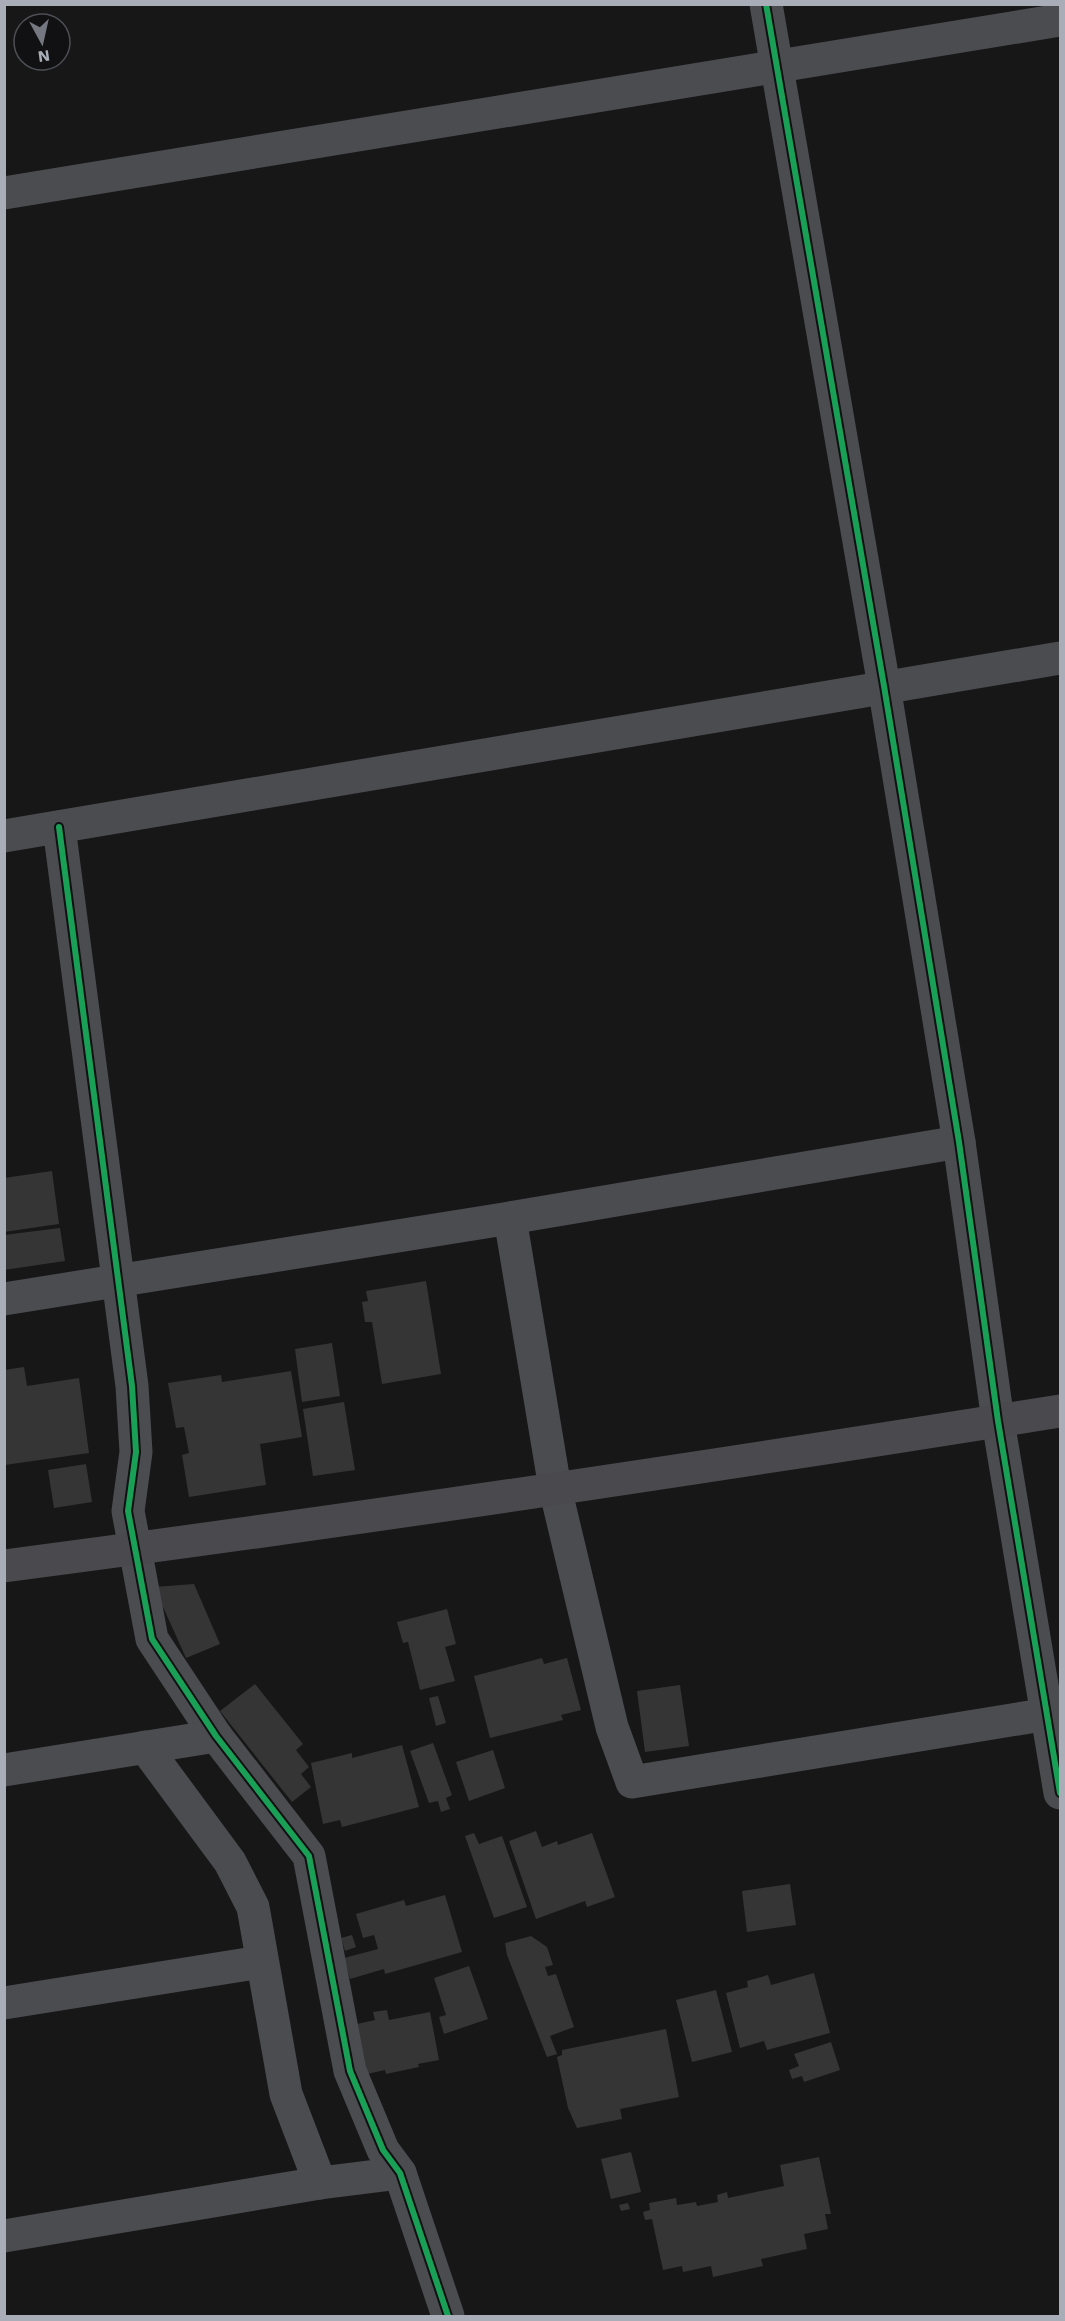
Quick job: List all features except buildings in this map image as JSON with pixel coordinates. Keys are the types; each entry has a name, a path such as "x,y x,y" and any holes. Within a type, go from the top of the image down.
{"street":[{"path":"766,4 884,686 958,1142 998,1421 1060,1793"},
{"path":"4,193 1060,20"},
{"path":"4,836 1060,658"},
{"path":"59,827 132,1386 136,1452 128,1510 152,1639 216,1736 309,1856 350,2071 383,2150 400,2174 448,2316"},
{"path":"4,1299 510,1218 958,1142"},
{"path":"510,1218 555,1488 612,1727 632,1782 1048,1714"},
{"path":"4,1566 135,1550 1060,1411"},
{"path":"4,1770 216,1736"},
{"path":"145,1747 230,1862 253,1907 286,2094 320,2183"},
{"path":"4,2003 261,1962"},
{"path":"4,2236 320,2183 400,2174"}],"cycle path":[{"path":"766,4 884,686 959,1142 998,1421 1060,1793"},
{"path":"59,827 132,1386 136,1452 128,1511 152,1639 216,1736 309,1856 350,2071 383,2150 400,2173 448,2316"}]}
